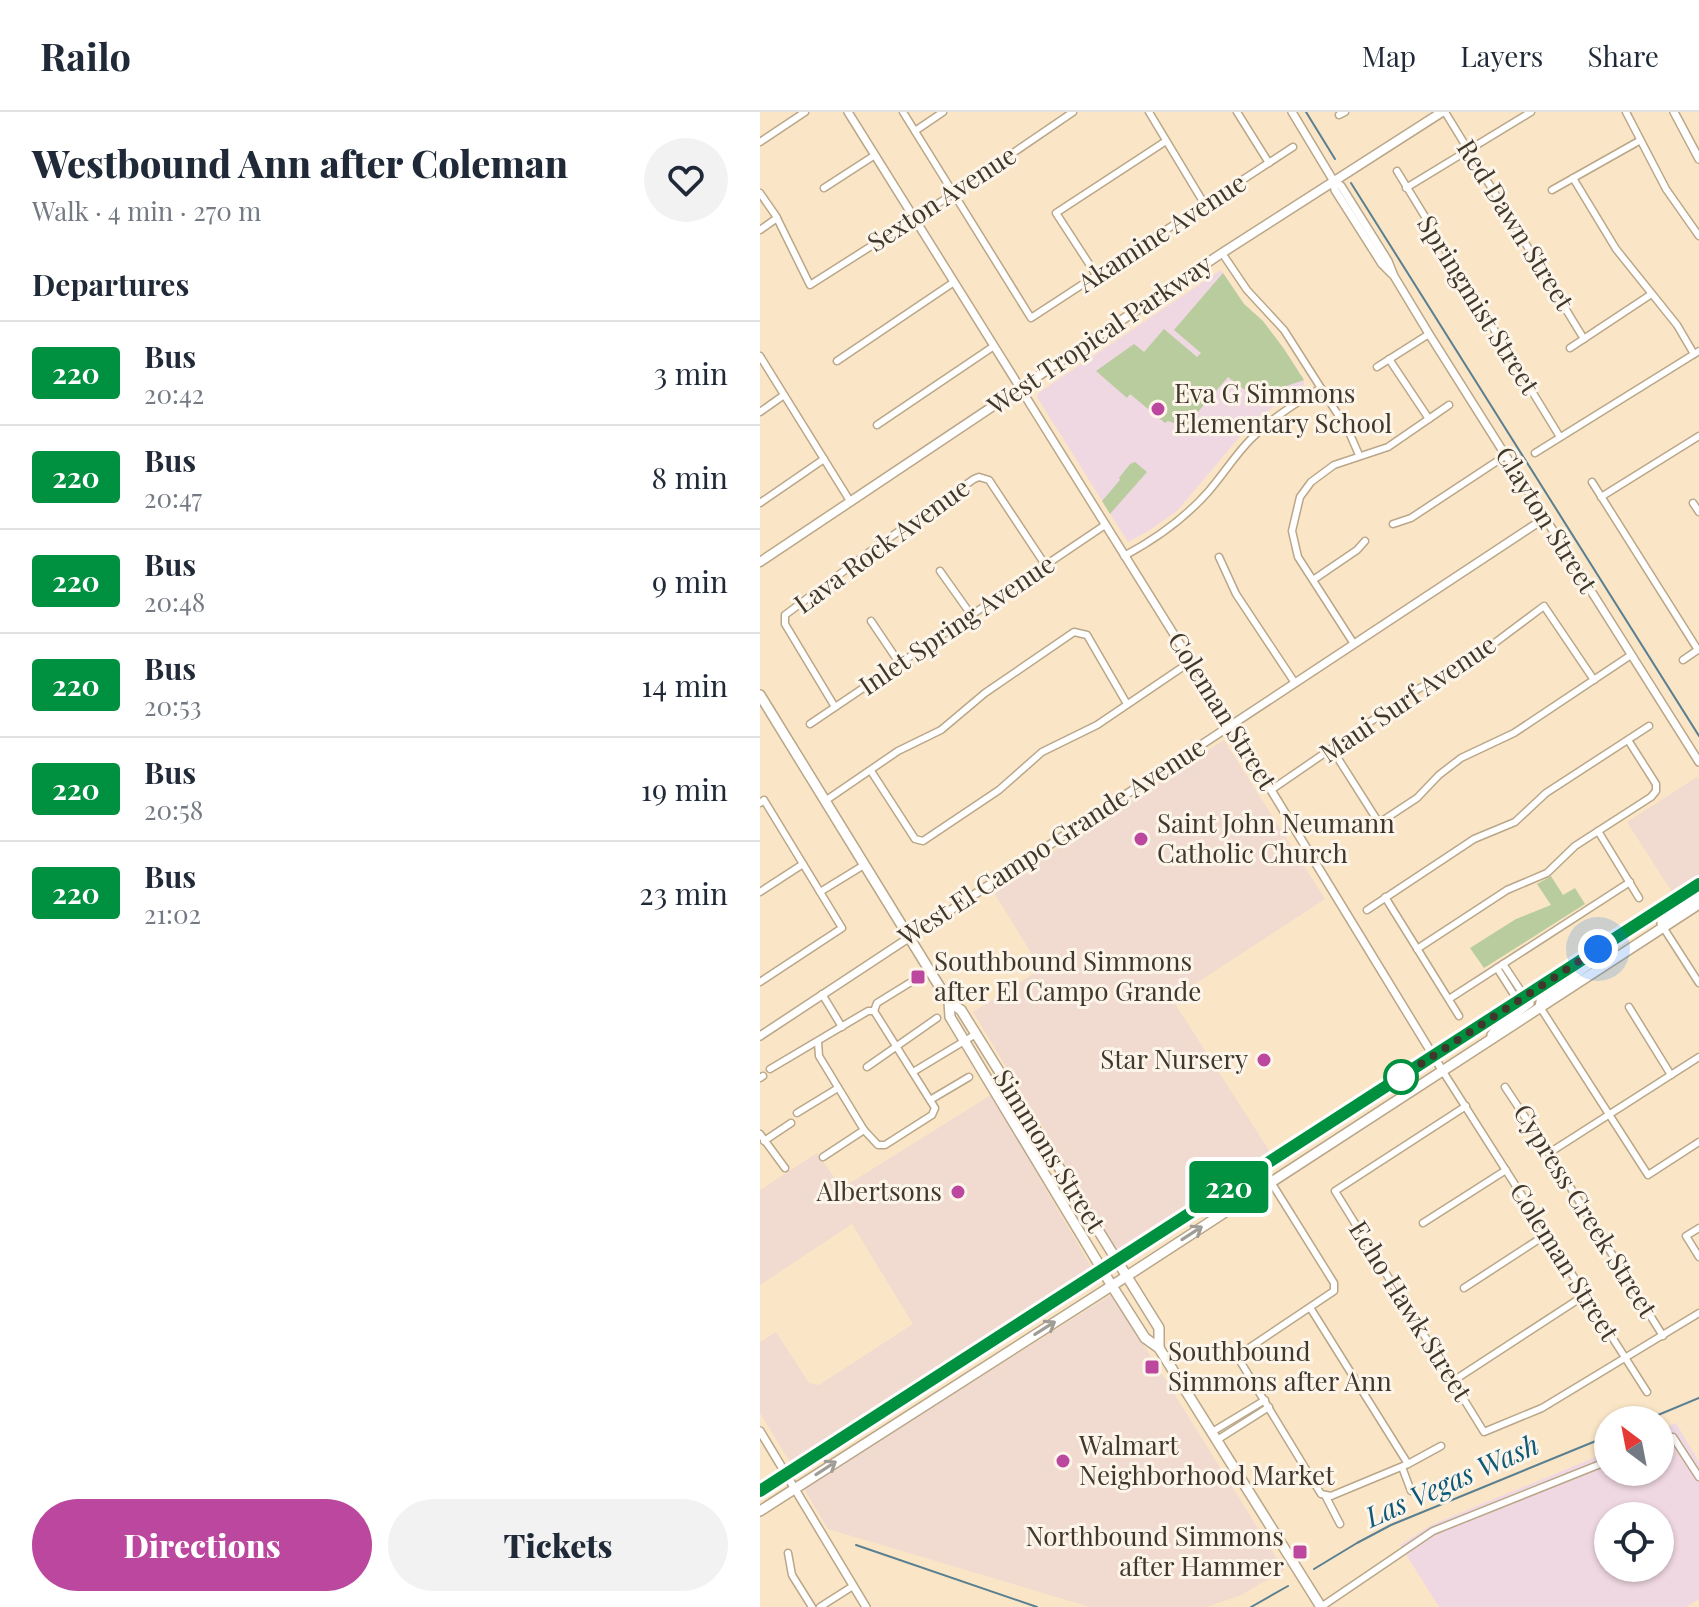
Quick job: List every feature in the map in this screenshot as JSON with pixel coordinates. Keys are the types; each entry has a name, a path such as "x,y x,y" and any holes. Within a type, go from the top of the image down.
{"main road":[{"name":"West Tropical Parkway","path":"760,562 1222,253 1444,112"},
{"name":"Simmons Street","path":"760,695 763,708 825,801 949,1002 961,1010 1159,1328 1159,1348"},
{"path":"760,1491 1699,884"},
{"path":"1663,927 1662,923 1667,917 1699,894"},
{"path":"760,1511 1699,904"},
{"path":"1540,1007 1542,997 1588,965 1598,949"},
{"path":"1484,1043 1501,1024 1529,1003 1522,999"},
{"name":"Simmons Street","path":"949,1002 950,1017 1112,1286 1145,1338 1159,1348 1321,1607"},
{"path":"1261,1167 1271,1182"},
{"path":"946,1371 955,1385"}],"street":[{"path":"760,142 805,112"},
{"name":"Coleman Street","path":"848,112 1442,1070 1647,1392"},
{"path":"903,112 953,194"},
{"path":"915,131 943,112"},
{"name":"Sexton Avenue","path":"777,218 810,285 953,194 1073,112"},
{"path":"1149,112 1205,205"},
{"path":"1237,112 1269,163"},
{"name":"Clayton Street","path":"1292,112 1699,762"},
{"name":"Red Dawn Street","path":"1444,112 1584,339"},
{"path":"1406,188 1531,112"},
{"path":"1626,112 1666,189 1699,236"},
{"path":"1674,112 1699,159"},
{"path":"1097,276 1056,213 1166,141"},
{"path":"1552,190 1639,141"},
{"name":"Akamine Avenue","path":"953,194 1031,318 1293,147"},
{"path":"824,188 875,155"},
{"name":"Springmist Street","path":"1397,171 1560,437"},
{"path":"1535,453 1696,353 1616,249 1573,178"},
{"path":"760,193 777,218 760,230"},
{"path":"1222,253 1247,290 1284,330 1349,432 1359,455"},
{"path":"837,361 954,282"},
{"path":"1570,348 1650,295"},
{"path":"1377,367 1429,334"},
{"path":"877,425 994,346"},
{"path":"760,356 850,501"},
{"path":"1389,359 1429,419"},
{"path":"1124,556 1184,517 1263,427 1321,388"},
{"path":"760,412 784,395"},
{"path":"1354,644 1298,557 1292,531 1300,497 1311,482 1334,465 1388,447 1449,405"},
{"path":"1601,497 1699,436"},
{"path":"1393,524 1411,518 1505,456"},
{"path":"760,503 824,459"},
{"name":"Lava Rock Avenue","path":"835,707 784,619 789,611 974,479 984,478 991,483 1046,566"},
{"path":"1592,482 1698,650 1683,660"},
{"path":"1693,503 1699,512"},
{"name":"West El Campo Grande Avenue","path":"760,1036 1545,518"},
{"name":"Inlet Spring Avenue","path":"810,724 1105,525"},
{"path":"1313,580 1357,550 1365,541"},
{"path":"1219,557 1236,594 1295,683"},
{"path":"940,571 972,616"},
{"name":"Maui Surf Avenue","path":"1271,790 1418,689 1464,666 1544,606 1594,680"},
{"path":"871,621 900,664"},
{"path":"825,801 898,751 941,730 985,693 1074,632 1087,635 1127,704"},
{"path":"1332,749 1379,823 1417,798 1461,758 1514,733 1631,655"},
{"path":"871,771 915,839 926,839 999,790 1042,752 1097,725 1190,662"},
{"path":"1367,910 1474,839 1515,822 1546,793 1649,726"},
{"path":"1417,949 1507,890 1547,873 1575,846 1651,797 1656,791 1656,784 1628,740"},
{"path":"760,982 842,928 762,802"},
{"path":"1598,831 1639,898"},
{"path":"760,892 803,864"},
{"path":"820,892 864,865"},
{"path":"1449,999 1630,882"},
{"path":"1385,897 1459,1016"},
{"path":"1663,927 1699,983"},
{"path":"1500,966 1522,999"},
{"path":"874,1011 877,1003 911,982"},
{"path":"822,994 842,1027"},
{"path":"1540,1007 1648,1175 1699,1142"},
{"path":"1629,1007 1671,1075"},
{"path":"770,1069 868,1011 874,1011"},
{"path":"818,1042 819,1056 864,1130 878,1145 885,1145 935,1111 874,1011"},
{"path":"867,1067 937,1018"},
{"path":"913,1072 976,1034"},
{"path":"1549,1153 1699,1057"},
{"path":"930,1100 969,1077"},
{"name":"Cypress Creek Street","path":"1505,1087 1663,1336"},
{"path":"797,1113 838,1088"},
{"name":"Echo Hawk Street","path":"1466,1106 1335,1191 1484,1432 1542,1408 1626,1359"},
{"path":"785,1168 762,1137 791,1123"},
{"path":"823,1157 864,1130"},
{"path":"760,1155 770,1148"},
{"path":"1423,1223 1506,1170"},
{"path":"1271,1182 1334,1283 1334,1291 1237,1356 1340,1524"},
{"path":"1699,1228 1686,1236 1699,1257"},
{"path":"1464,1288 1547,1234"},
{"path":"1453,1381 1585,1295"},
{"path":"1311,1309 1405,1466 1411,1491"},
{"path":"1626,1359 1699,1313"},
{"path":"1214,1436 1265,1400"},
{"path":"1214,1436 1269,1407"},
{"path":"760,1431 866,1607"},
{"path":"1674,1439 1699,1477"},
{"path":"1326,1497 1405,1466 1441,1446"},
{"path":"1321,1607 1433,1531 1594,1467"},
{"path":"788,1553 792,1575 812,1607"},
{"path":"820,1607 853,1586"}],"shaded area":[{"name":"Eva G Simmons Elementary School","path":"1221,270 1244,304 1263,321 1284,349 1304,380 1304,386 1252,422 1178,510 1128,542 1037,397 1038,393"},
{"path":"1224,740 1325,899 1172,999 1272,1155 1118,1252 973,1012 1041,969 993,891"},
{"path":"1697,777 1699,879 1672,892 1627,822"},
{"path":"991,1095 1093,1270 792,1465 760,1413 760,1342 776,1332 809,1383 819,1385 913,1324 852,1224 760,1285 760,1190 817,1153 842,1188"},
{"path":"1112,1294 1284,1570 1241,1595 1206,1607 1090,1607 828,1529 804,1489"},
{"path":"1676,1423 1699,1462 1699,1599 1686,1607 1439,1607 1400,1545 1431,1525 1594,1458 1594,1486 1674,1486"}],"green space":[{"path":"1223,273 1244,304 1263,321 1304,380 1254,397 1228,377 1185,427 1168,421 1165,423 1130,394 1127,398 1096,371 1134,344 1144,352 1164,329 1197,357 1201,353 1174,330"},
{"path":"1135,462 1147,472 1110,514 1102,501 1130,464"},
{"path":"1551,876 1563,895 1575,888 1585,904 1484,968 1470,948 1516,919 1551,905 1537,884"}],"waterway":[{"path":"1306,112 1335,159"},
{"path":"1351,183 1699,736"},
{"name":"Las Vegas Wash","path":"1674,1408 1699,1398"},
{"name":"Las Vegas Wash","path":"1314,1569 1391,1525 1594,1442"},
{"name":"Las Vegas Wash","path":"856,1545 1037,1607"},
{"name":"Las Vegas Wash","path":"1251,1607 1288,1586"}],"bus line":[{"name":"220","path":"760,1491 1699,884"}],"place":[{"name":"Eva G Simmons Elementary School","path":"1158,409"},
{"name":"Saint John Neumann Catholic Church","path":"1141,839"},
{"name":"Southbound Simmons after El Campo Grande","path":"918,977"},
{"name":"Star Nursery","path":"1264,1060"},
{"name":"Albertsons","path":"958,1192"},
{"name":"Southbound Simmons after Ann","path":"1152,1367"},
{"name":"Walmart Neighborhood Market","path":"1063,1461"},
{"name":"Northbound Simmons after Hammer","path":"1300,1552"}],"route":[{"path":"1401,1077 1393,1082 1598,949"}]}
